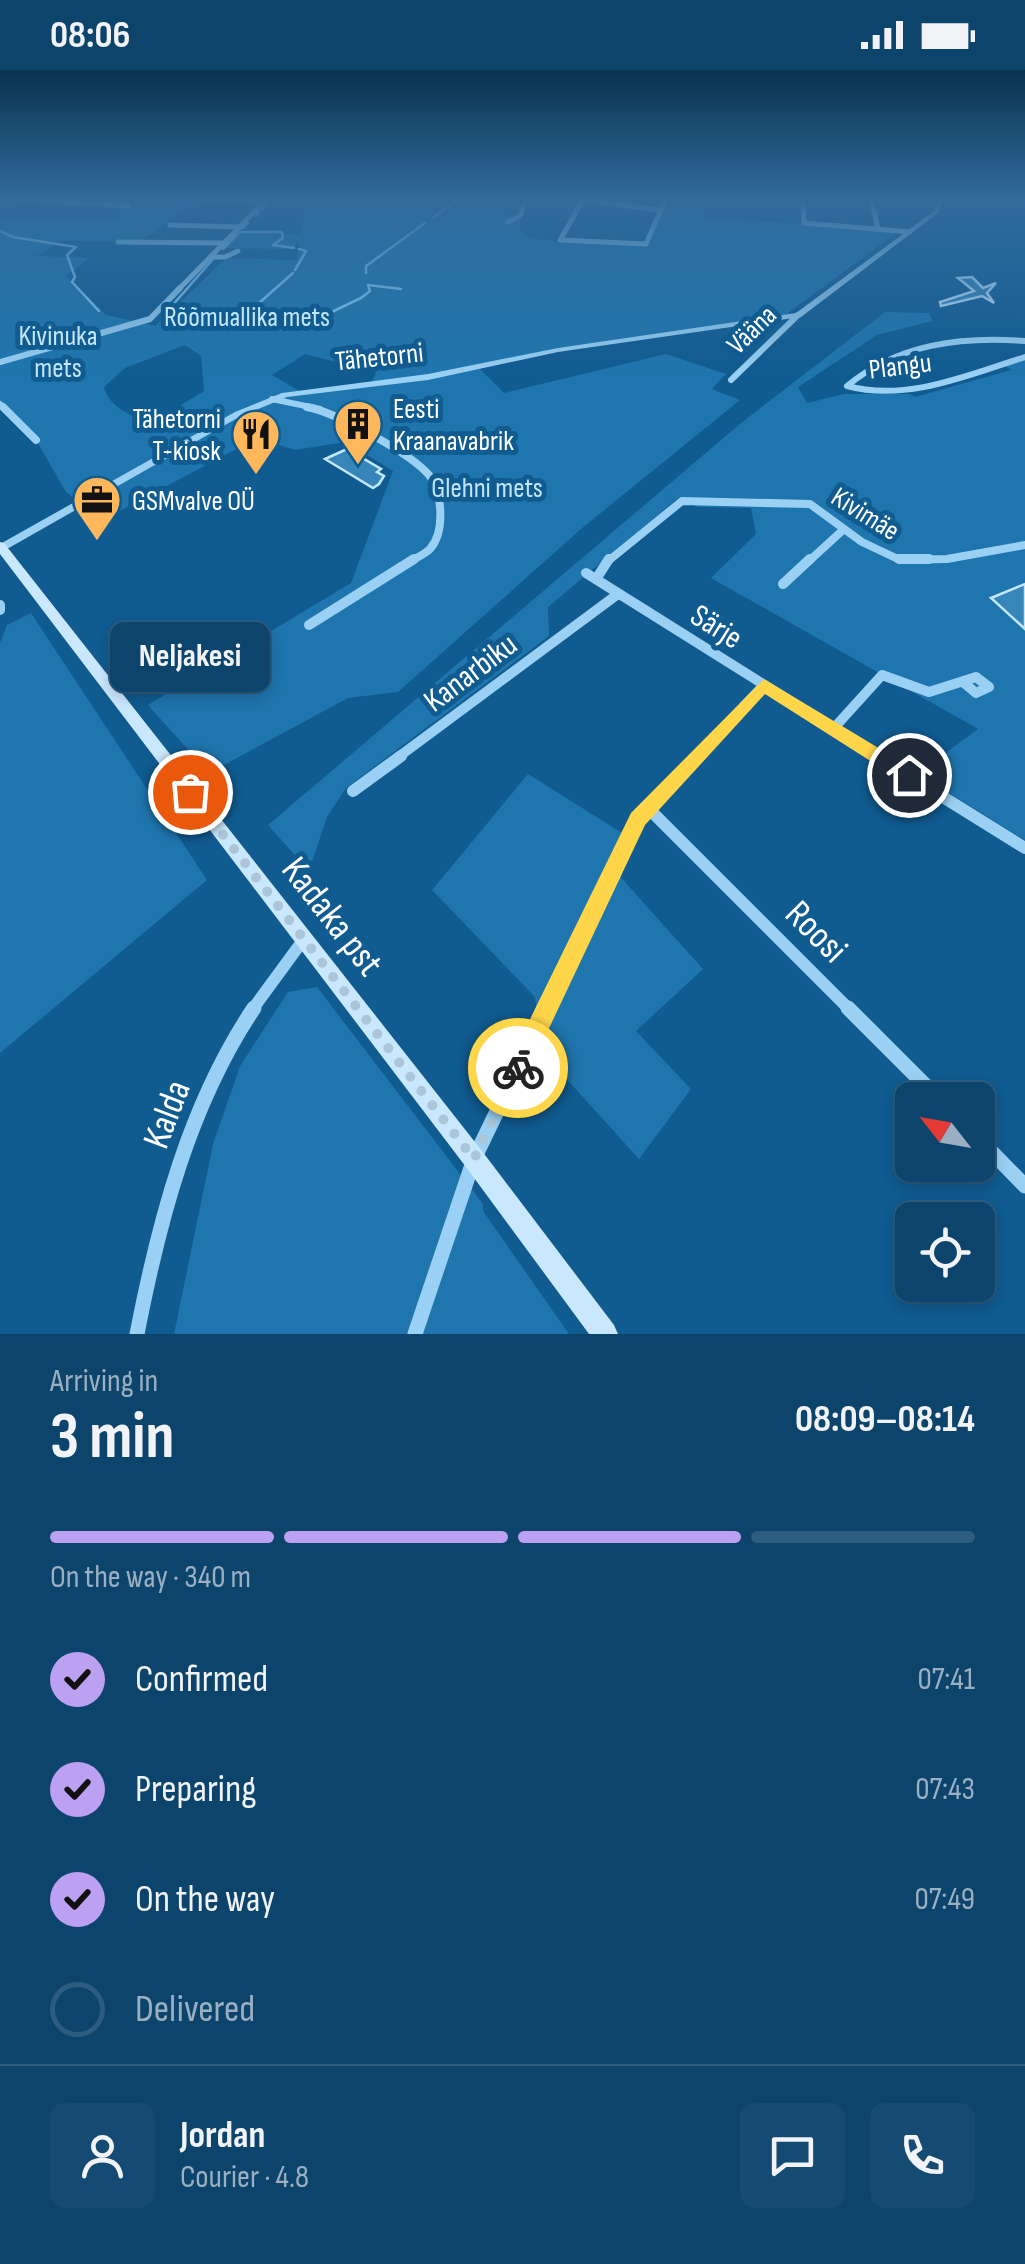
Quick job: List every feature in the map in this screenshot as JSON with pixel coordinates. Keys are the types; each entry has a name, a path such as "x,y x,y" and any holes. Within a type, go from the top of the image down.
{"main road":[{"name":"Kadaka pst","path":"1,548 474,1159 604,1334"}],"street":[{"path":"0,362 146,321 210,257 225,257"},
{"name":"Vääna","path":"731,380 798,315 876,257"},
{"name":"Tähetorni","path":"1,548 212,428 272,399 313,388 428,377 558,350 798,315"},
{"name":"Plangu","path":"1025,342 993,338 904,352 883,360 847,386 860,392 897,392 1025,357"},
{"path":"272,399 320,408 428,475 439,518 438,537 429,550 309,625"},
{"path":"0,404 36,440"},
{"name":"Kivimäe","path":"591,576 682,501 810,504 844,529 900,560 948,559 1025,545"},
{"path":"783,584 844,529"},
{"name":"Särje","path":"591,576 1025,848"},
{"name":"Kanarbiku","path":"354,791 618,594"},
{"path":"834,728 882,675 924,696 964,683"},
{"path":"415,1334 474,1159 638,819 764,686"},
{"name":"Roosi","path":"648,808 922,1082"},
{"name":"Kalda","path":"137,1334 176,1179 206,1092 239,1031 304,938"},
{"path":"995,1155 1025,1186"}],"green space":[{"name":"Glehni mets","path":"0,257 89,258 66,276 106,315 155,326 230,258 297,257 864,257 780,319 558,350 479,368 504,393 666,354 726,374 712,389 740,400 581,529 398,692 348,698 209,773 148,705 351,583 393,471 346,442 295,450 257,438 103,520 66,492 36,440 0,404","holes":["185,345 201,356 204,391 153,422 117,406 104,387 125,368","305,354 376,372 372,382 299,391 272,375"]},
{"path":"885,312 929,313 932,321 877,335 798,387 807,403 844,394 915,397 1011,370 1004,365 1025,360 1025,840 928,780 948,751 978,729 711,578 756,534 751,508 698,507 677,499 548,607 549,636 346,788 327,817 309,871 268,825 741,423"},
{"path":"31,613 207,880 0,1053 0,643 7,625"},
{"path":"528,774 622,833 607,862 703,969 636,1031 691,1089 639,1159 543,1053 535,997 432,890"},
{"path":"317,987 483,1204 483,1211 569,1334 174,1334 213,1144 240,1066 288,992"}],"building":[{"path":"972,277 983,288 996,283 987,293 994,303 982,296 941,306 940,302 974,291 958,278"},
{"name":"Eesti Kraanavabrik","path":"347,449 381,469 377,472 384,476 379,484 373,488 325,459"},
{"path":"1025,584 1025,629 991,598"}],"waterway":[{"path":"68,257 75,277 72,282 99,311"},
{"path":"295,270 303,257"},
{"path":"366,273 366,266 378,257"},
{"path":"163,316 214,258"},
{"path":"292,327 250,311 293,273"},
{"path":"296,329 361,298 370,291 368,285 401,289"},
{"path":"168,318 288,329"}],"way so far":[{"path":"190,792 474,1159 518,1068"}],"place":[{"name":"Eesti Kraanavabrik","path":"358,466"},
{"name":"Tähetorni T-kiosk","path":"256,476"},
{"name":"GSMvalve OÜ","path":"97,542"},
{"name":"Neljakesi","path":"190,792"}],"route":[{"path":"518,1068 638,819 764,686 909,775"}],"park label":[{"name":"Rõõmuallika mets","path":"247,316"},
{"name":"Kivinuka mets","path":"58,351"}]}
